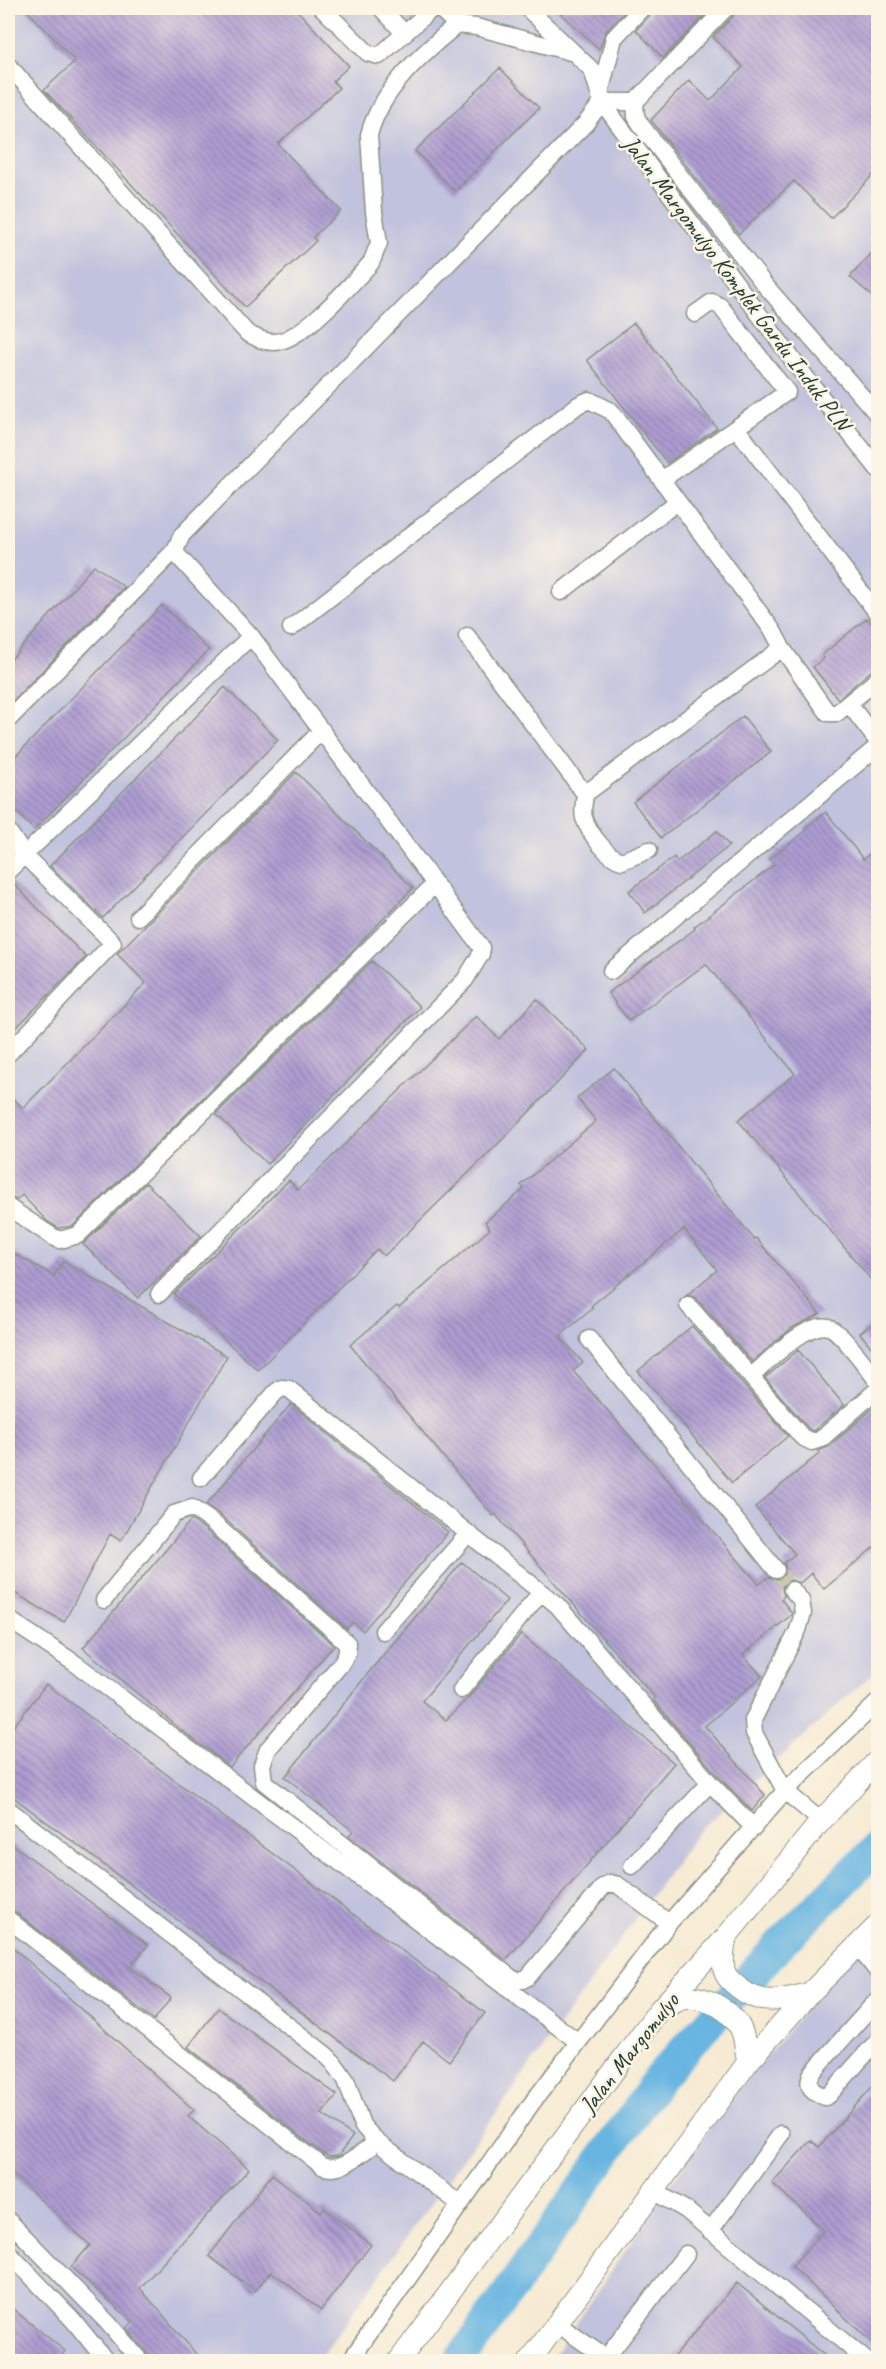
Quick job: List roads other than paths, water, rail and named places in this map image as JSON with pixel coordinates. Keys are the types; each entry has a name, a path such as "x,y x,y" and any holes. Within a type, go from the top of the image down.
{"main road":[{"name":"Jalan Margomulyo","path":"398,2361 659,2010 724,1948 821,1821 879,1760"},
{"path":"529,2361 748,2062 810,1993 879,1925"},
{"path":"724,1948 725,1973 747,1994 760,2000 782,2000 810,1993"},
{"path":"659,2010 681,1999 708,2001 725,2011 737,2022 744,2036 748,2062"}],"street":[{"path":"322,8 368,53 379,56 433,8"},
{"path":"381,8 405,34"},
{"path":"439,8 457,25 476,27 570,52"},
{"name":"Jalan Margomulyo Komplek Gardu Induk PLN","path":"527,8 570,52 592,70 601,98 807,379 879,469"},
{"path":"8,720 175,550 182,535 586,123 601,98 615,38 642,8"},
{"path":"726,8 635,102 636,117 764,284 879,416"},
{"path":"8,65 247,333 260,340 276,342 297,334 332,304 371,263 379,243 374,212 369,135 372,124 377,111 402,78 425,53 457,25"},
{"path":"601,98 635,102"},
{"path":"695,314 712,302 720,306 749,340 787,392"},
{"path":"663,479 807,379"},
{"path":"291,628 578,405 589,400 611,411 663,479 677,502 772,631 828,713 837,713 879,679"},
{"path":"738,429 879,614"},
{"path":"561,592 677,502"},
{"path":"159,1294 465,980 481,954 481,947 251,636 175,550"},
{"path":"8,871 251,636"},
{"path":"467,636 585,794 584,818 598,841 613,857 622,861 649,850"},
{"path":"585,794 782,648"},
{"path":"611,971 879,744 849,704"},
{"path":"138,917 321,730"},
{"path":"8,831 24,855 113,943 8,1054"},
{"path":"8,1207 60,1240 78,1235 435,884"},
{"path":"688,1305 802,1437 812,1442 821,1439 879,1389"},
{"path":"751,1377 801,1335 815,1328 828,1327 838,1333 879,1382"},
{"path":"589,1339 776,1570"},
{"path":"201,1478 276,1392 282,1388 289,1389 557,1605 710,1783 754,1828"},
{"path":"104,1600 174,1514 192,1508 211,1521 347,1643 347,1654 340,1665 268,1749 262,1765 264,1782 514,1980 528,1977 603,1887 610,1883 618,1885 669,1923"},
{"path":"384,1631 468,1534"},
{"path":"792,1590 801,1600 803,1613 798,1630 753,1720 754,1733 784,1791 821,1821"},
{"path":"461,1690 541,1592"},
{"path":"8,1619 76,1664 577,2041"},
{"path":"349,2361 577,2041 669,1923 784,1791 879,1702"},
{"path":"632,1866 710,1783"},
{"path":"8,1809 330,2058 346,2080 362,2125 377,2142 460,2204"},
{"path":"8,1919 322,2166 336,2168 377,2142"},
{"path":"858,1947 879,1972"},
{"path":"879,1999 812,2073 808,2080 809,2087 815,2093 825,2097 829,2095 879,2040"},
{"path":"710,2231 781,2134"},
{"path":"654,2191 686,2210 868,2361"},
{"path":"8,2220 108,2323 141,2361"},
{"path":"8,2252 74,2320 107,2361"},
{"path":"556,2323 606,2358 686,2254"}],"waterway":[{"path":"459,2362 659,2078 781,1943 878,1847"}],"tunnel":[{"path":"776,1570 792,1590"}]}
